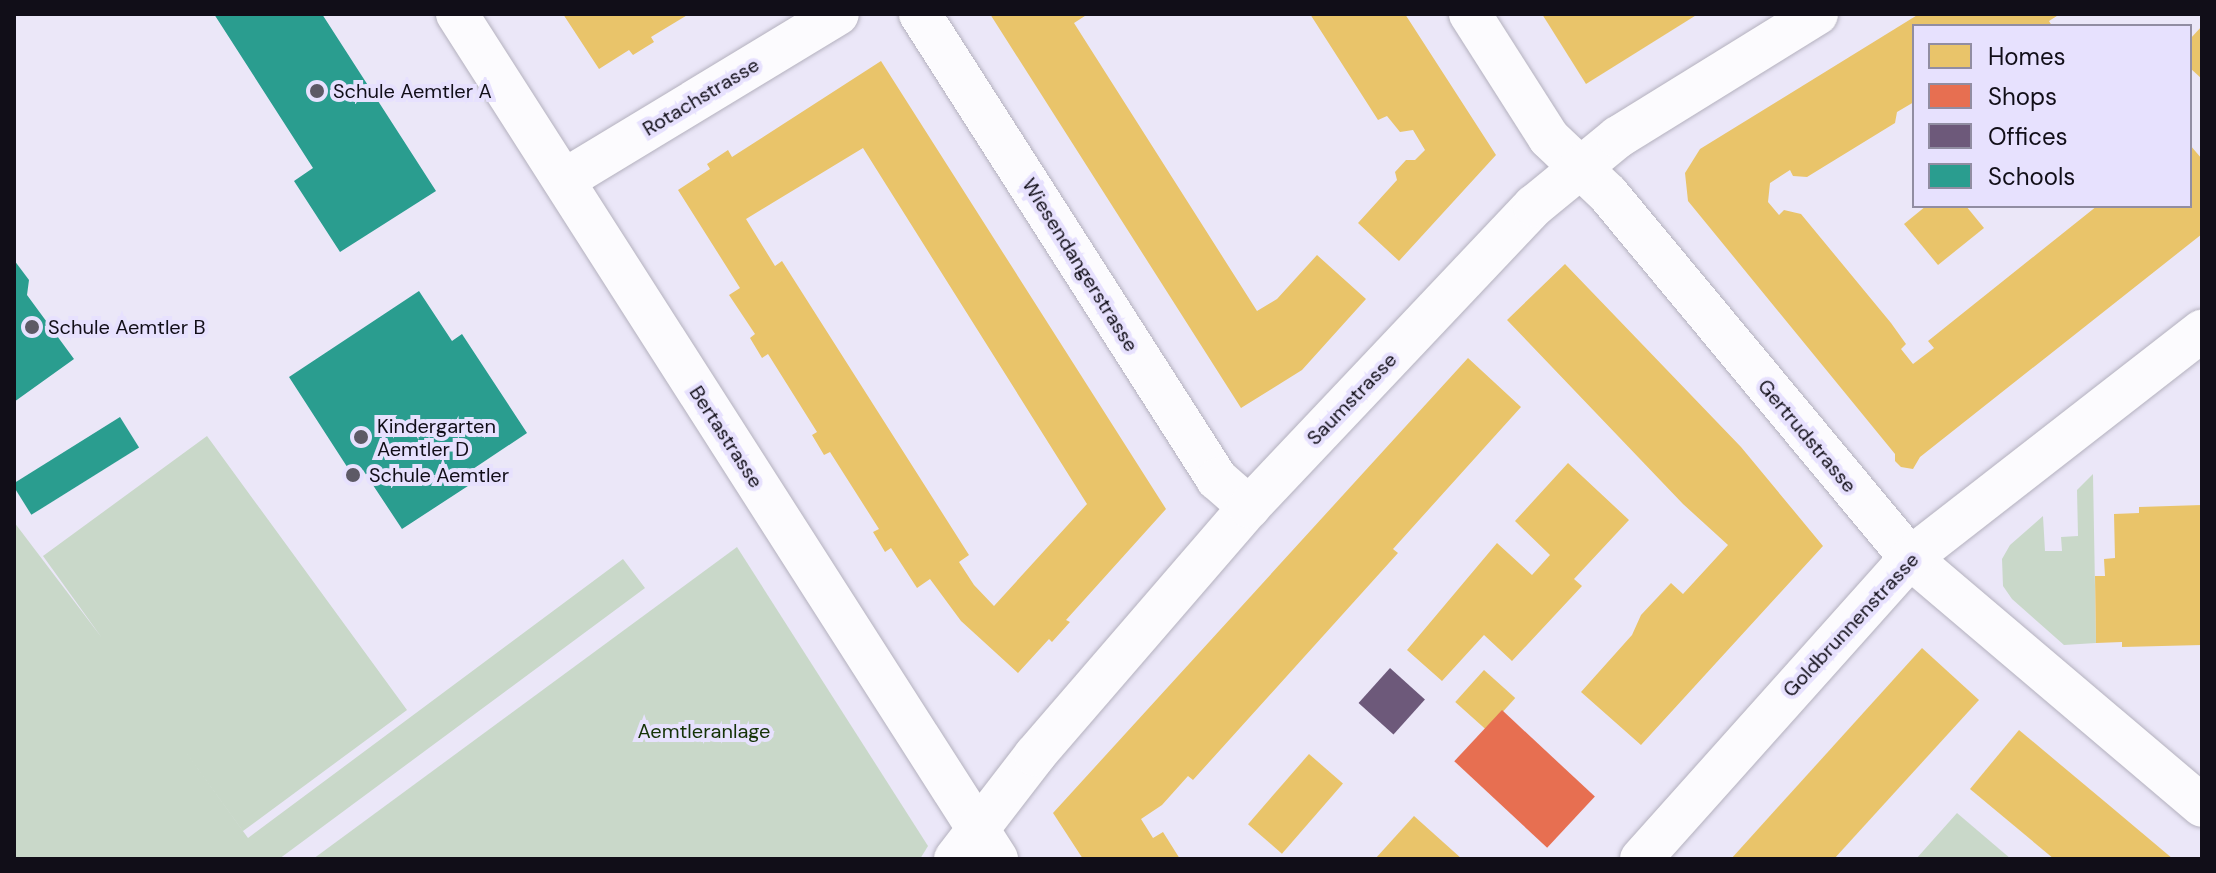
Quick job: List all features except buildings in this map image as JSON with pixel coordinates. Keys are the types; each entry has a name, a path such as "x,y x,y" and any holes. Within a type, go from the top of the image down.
{"street":[{"name":"Bertastrasse","path":"457,14 564,180 977,850"},
{"name":"Rotachstrasse","path":"564,180 838,14"},
{"name":"Wiesendangerstrasse","path":"920,14 1217,479 1249,507"},
{"name":"Gertrudstrasse","path":"1470,14 1538,123 1608,194 1910,558 2202,806"},
{"name":"Saumstrasse","path":"977,850 1035,755 1249,507 1534,206 1618,137 1817,14"},
{"name":"Goldbrunnenstrasse","path":"1641,859 1910,558 2202,331"}],"green space":[{"path":"207,436 407,710 243,831 169,729 248,838 623,559 645,588 279,859 14,859 14,522 102,638 43,556"},
{"path":"2093,474 2096,643 2064,645 2012,599 2003,586 2002,559 2010,545 2043,516 2045,551 2062,551 2061,537 2078,536 2077,490"},
{"name":"Aemtleranlage","path":"737,547 928,846 920,859 313,859"},
{"path":"1957,813 2011,859 1916,859"}],"place":[{"name":"Schule Aemtler A","path":"317,91"},
{"name":"Schule Aemtler B","path":"32,327"},
{"name":"Kindergarten Aemtler D","path":"361,437"},
{"name":"Schule Aemtler","path":"353,475"}]}
